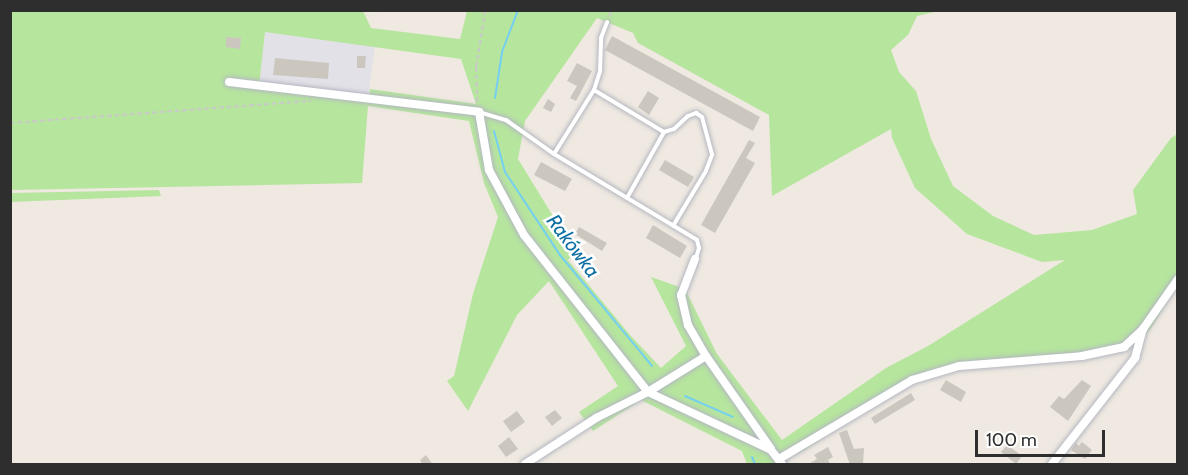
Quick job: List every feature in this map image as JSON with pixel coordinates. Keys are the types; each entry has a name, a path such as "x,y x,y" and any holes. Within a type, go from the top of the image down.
{"street":[{"path":"229,82 479,112 489,170 524,235 648,392 771,450"},
{"path":"695,259 681,295 688,325 705,356 780,462 912,380 959,366 1082,356 1124,347 1143,329 1178,279"},
{"path":"1052,465 1136,358 1143,329"},
{"path":"525,465 596,418 648,392 705,356"}],"lane":[{"path":"554,154 594,90 600,72 601,38 607,22"},
{"path":"594,90 664,132"},
{"path":"479,112 506,120 554,154 697,240 699,248 695,259"},
{"path":"627,198 664,132 674,129 688,116 696,113 702,117 706,127 712,155 706,171 673,226"}],"path":[{"path":"479,112 476,67 485,10"},
{"path":"10,123 321,101"}],"shaded area":[{"path":"265,32 375,46 368,97 259,86"}],"green space":[{"path":"11,11 363,11 371,28 460,39 467,11 939,11 917,16 908,35 891,50 899,72 916,91 931,139 953,186 993,216 1034,235 1092,230 1137,214 1133,190 1171,138 1177,134 1177,286 1150,330 1135,343 1103,354 970,367 906,384 803,451 774,464 747,464 742,451 641,400 593,431 579,412 618,386 549,281 517,315 468,411 447,381 454,376 473,294 498,217 484,183 469,121 368,106 362,183 13,190 11,188","holes":["597,18 633,33 638,43 769,115 772,196 891,129 892,138 915,188 967,234 1042,262 1065,260 928,346 886,368 782,440 717,354 685,289 651,277 686,346 661,368 630,335 568,260 575,252 518,159 525,121","265,32 461,59 476,104 370,89 369,97 259,86"]},
{"path":"159,190 161,196 11,202 11,193"}],"building":[{"path":"612,36 760,117 753,131 605,50"},
{"path":"226,37 241,38 240,49 226,47"},
{"path":"357,56 366,56 365,68 357,68"},
{"path":"275,58 329,63 328,79 273,75"},
{"path":"577,63 592,71 576,101 570,98 577,86 567,81"},
{"path":"648,91 659,98 649,115 638,107"},
{"path":"548,99 555,104 551,112 543,108"},
{"path":"749,140 755,143 746,158 755,163 715,233 701,225"},
{"path":"665,160 694,177 688,187 659,170"},
{"path":"541,162 572,179 565,191 534,175"},
{"path":"653,225 687,246 680,258 646,238"},
{"path":"579,227 607,243 602,251 575,234"},
{"path":"946,380 966,392 961,402 940,390"},
{"path":"1082,380 1091,386 1068,421 1050,407 1059,396 1064,399"},
{"path":"911,393 915,400 875,424 871,418"},
{"path":"555,410 562,418 552,426 545,417"},
{"path":"517,411 525,422 511,432 503,421"},
{"path":"847,430 854,449 864,448 863,465 850,465 839,433"},
{"path":"509,437 518,449 506,457 498,446"},
{"path":"1082,442 1092,450 1085,459 1071,450 1076,443 1079,446"},
{"path":"1007,445 1022,456 1016,464 1001,452"},
{"path":"828,447 833,457 828,460 831,465 807,465 817,459 814,455"},
{"path":"426,455 433,465 423,465 420,460"}],"waterway":[{"name":"Rakówka","path":"495,98 502,52 518,10"},
{"name":"Rakówka","path":"494,131 505,172 560,255 652,366"},
{"name":"Rakówka","path":"685,396 733,417"},
{"name":"Rakówka","path":"752,457 755,464"}]}
